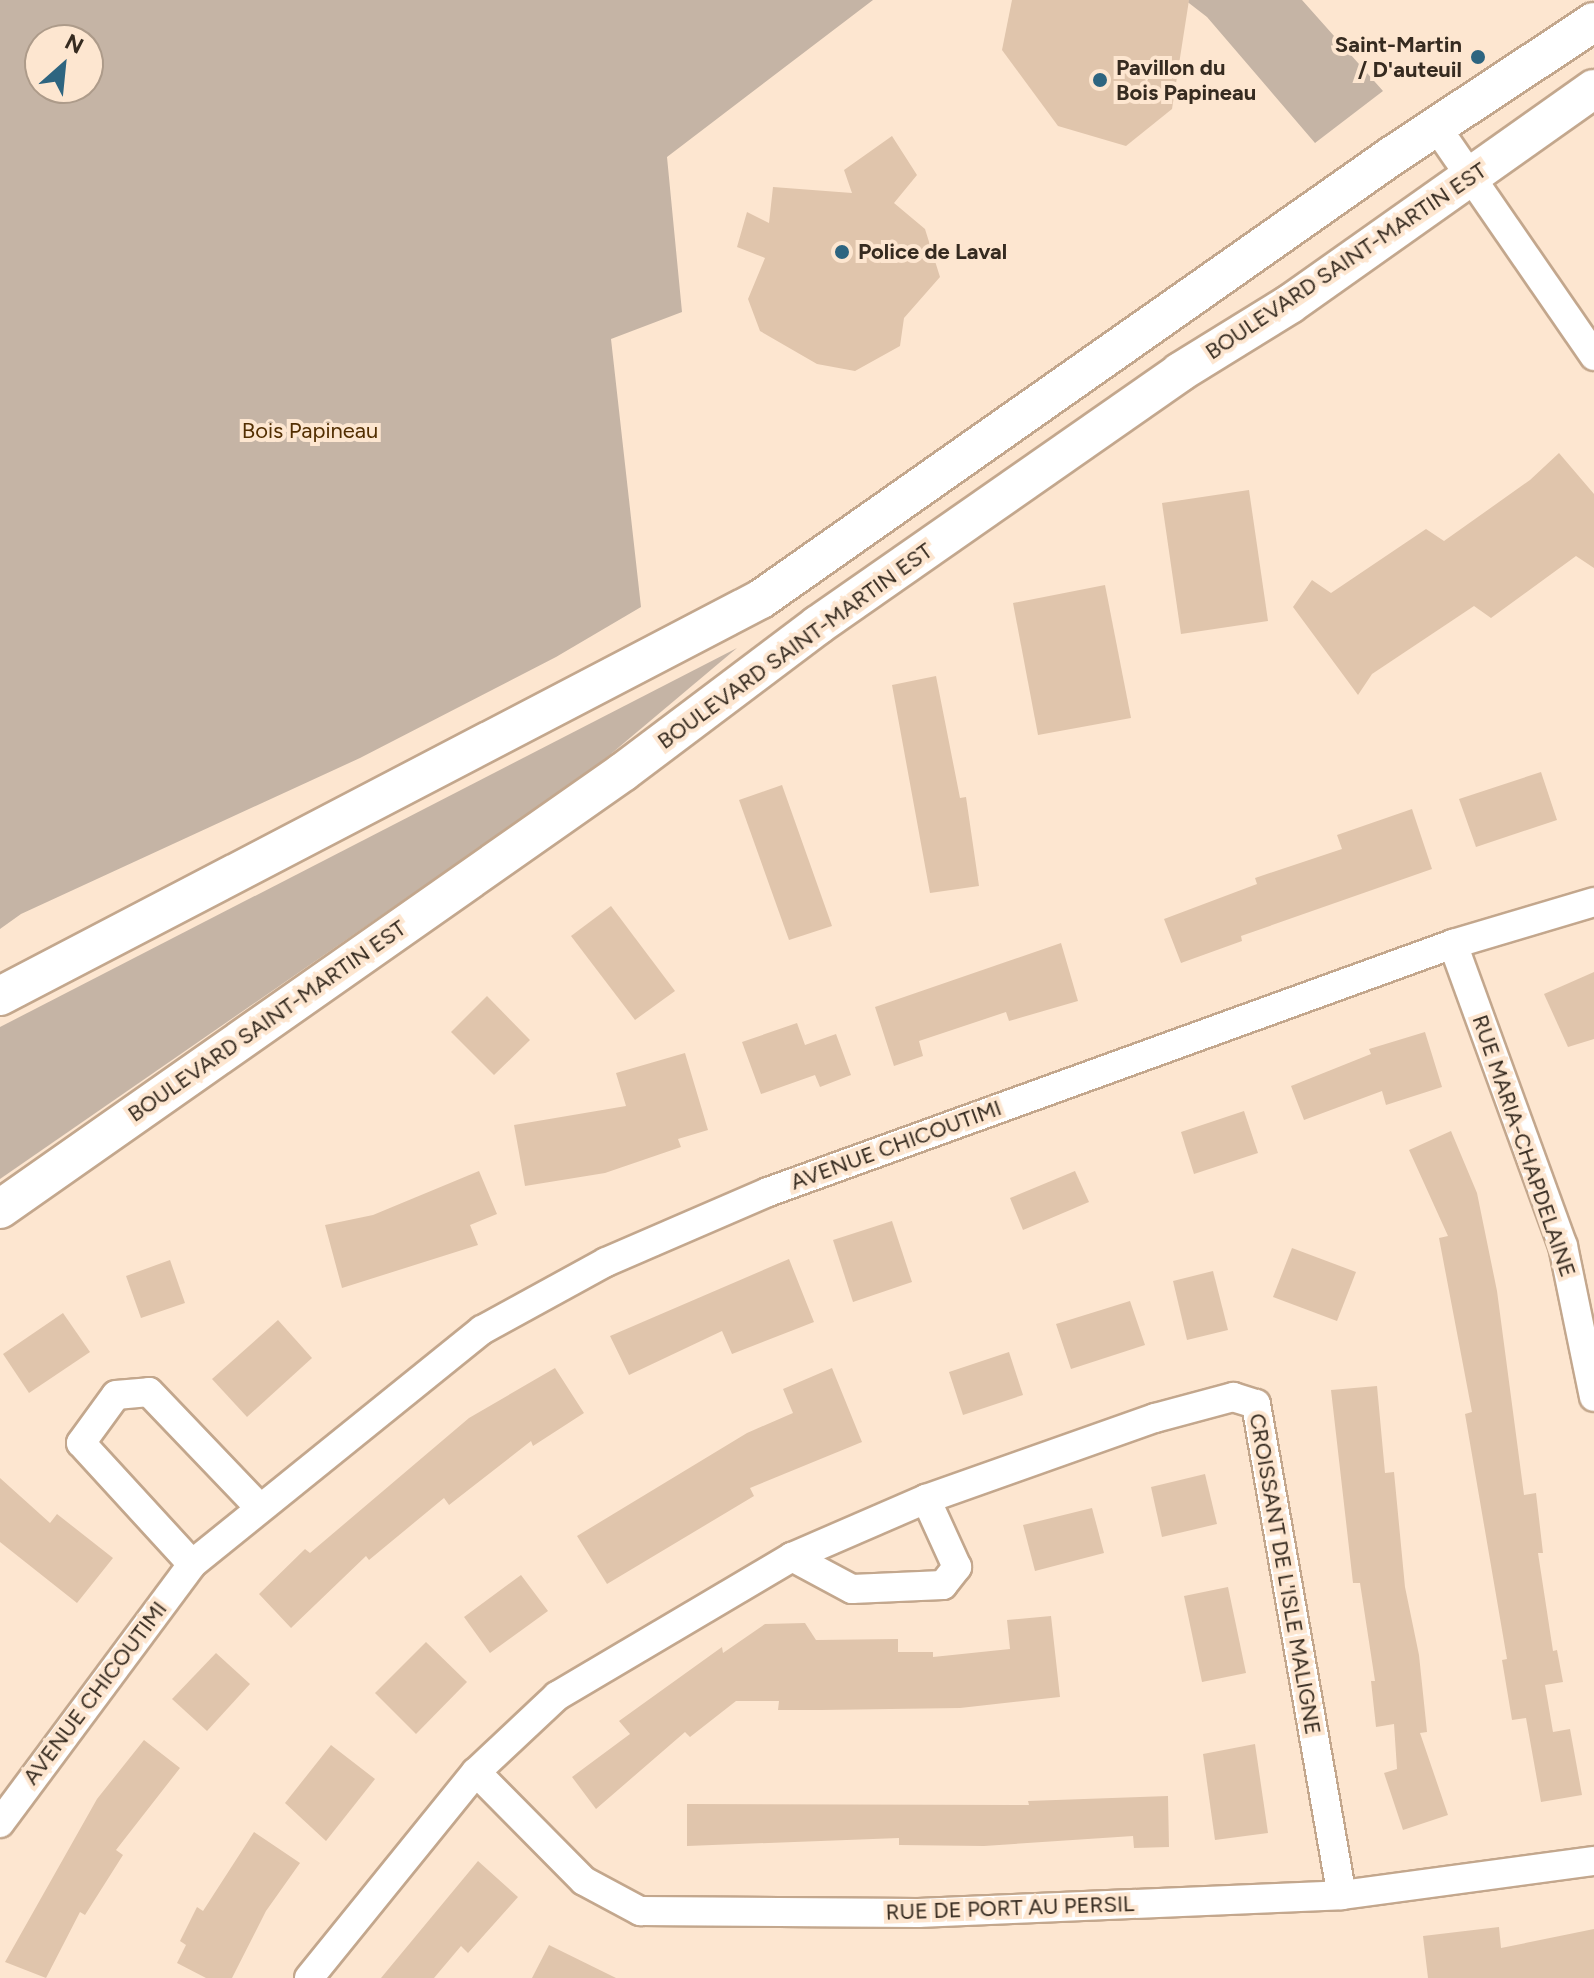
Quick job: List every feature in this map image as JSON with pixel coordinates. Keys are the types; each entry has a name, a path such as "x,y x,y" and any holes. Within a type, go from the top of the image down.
{"main road":[{"path":"0,996 681,644 761,599 1594,22"},
{"name":"BOULEVARD SAINT-MARTIN EST","path":"0,1209 623,772 762,665 1180,372 1229,346 1594,89"},
{"path":"1177,310 1229,346"},
{"path":"955,465 986,509"}],"street":[{"path":"1437,128 1473,176 1594,356"},
{"name":"AVENUE CHICOUTIMI","path":"2,1813 192,1564 482,1330 606,1262 768,1192 1453,944 1594,902"},
{"name":"RUE MARIA-CHAPDELAINE","path":"1453,944 1563,1246 1594,1397"},
{"path":"192,1564 81,1443 116,1395 149,1392 259,1507"},
{"name":"CROISSANT DE L'ISLE MALIGNE","path":"309,1978 476,1772 557,1696 792,1557 926,1499 1155,1418 1233,1397 1256,1404 1342,1895"},
{"path":"792,1557 852,1589 943,1585 957,1567 926,1499"},
{"name":"RUE DE PORT AU PERSIL","path":"476,1772 584,1881 640,1911 918,1913 1342,1895 1594,1861"}],"green space":[{"name":"Bois Papineau","path":"0,0 873,0 667,157 682,312 611,339 641,607 556,657 360,758 21,914 0,929"},
{"path":"1185,0 1302,0 1383,91 1315,143 1207,17"},
{"path":"737,648 593,769 0,1179 0,1027"}],"building":[{"name":"Pavillon du Bois Papineau","path":"1012,0 1189,0 1172,109 1126,146 1058,126 1002,50"},
{"name":"Police de Laval","path":"892,136 917,175 894,203 925,229 940,277 904,318 900,346 855,371 817,364 760,331 748,299 765,258 737,247 747,212 769,223 773,187 852,193 844,170"},
{"path":"1559,453 1594,494 1594,568 1576,556 1491,618 1474,606 1372,674 1358,695 1293,607 1312,580 1331,593 1426,529 1444,541 1530,480"},
{"path":"1249,490 1268,621 1181,634 1162,503"},
{"path":"1105,585 1131,718 1038,735 1013,603"},
{"path":"936,676 960,798 966,797 979,886 930,893 892,685"},
{"path":"1541,772 1557,820 1476,847 1459,799"},
{"path":"782,785 832,926 789,940 739,800"},
{"path":"1412,809 1432,869 1241,936 1242,941 1181,963 1164,919 1257,884 1255,878 1342,849 1337,835"},
{"path":"611,906 675,991 635,1020 571,936"},
{"path":"1061,943 1078,1001 1009,1021 1006,1012 919,1041 923,1056 894,1066 875,1007"},
{"path":"1594,972 1594,1039 1568,1047 1544,994"},
{"path":"487,996 530,1040 494,1075 451,1032"},
{"path":"797,1023 805,1045 836,1034 851,1075 820,1087 815,1075 761,1094 742,1042"},
{"path":"1425,1032 1442,1087 1386,1105 1382,1091 1304,1120 1291,1086 1371,1054 1369,1049"},
{"path":"685,1053 708,1130 678,1139 681,1147 605,1173 525,1186 514,1125 626,1106 616,1073"},
{"path":"1244,1111 1258,1153 1194,1174 1181,1132"},
{"path":"1451,1131 1477,1193 1497,1291 1524,1495 1536,1493 1543,1553 1538,1553 1553,1651 1557,1650 1563,1682 1545,1685 1553,1732 1570,1729 1582,1795 1541,1802 1526,1718 1512,1720 1502,1660 1507,1659 1465,1414 1472,1412 1439,1238 1448,1236 1409,1150"},
{"path":"479,1171 497,1214 470,1225 478,1245 342,1288 325,1225 373,1215"},
{"path":"1075,1171 1089,1202 1023,1230 1010,1198"},
{"path":"892,1221 912,1282 853,1302 833,1240"},
{"path":"1292,1248 1356,1272 1337,1321 1273,1297"},
{"path":"789,1259 814,1322 732,1354 722,1331 629,1375 610,1336"},
{"path":"170,1260 185,1303 141,1318 126,1276"},
{"path":"1213,1271 1228,1330 1187,1340 1173,1281"},
{"path":"1130,1301 1145,1345 1071,1369 1056,1324"},
{"path":"63,1313 90,1352 29,1393 3,1354"},
{"path":"278,1320 312,1358 247,1417 212,1379"},
{"path":"1009,1352 1023,1395 963,1415 949,1372"},
{"path":"555,1368 584,1413 533,1446 531,1441 449,1505 444,1498 369,1560 366,1556 291,1628 259,1594 305,1549 310,1553 469,1418"},
{"path":"832,1368 862,1442 750,1488 754,1496 607,1584 577,1536 747,1433 793,1413 783,1389"},
{"path":"1377,1386 1385,1473 1394,1472 1405,1587 1419,1655 1427,1732 1420,1733 1448,1815 1403,1830 1384,1773 1397,1769 1394,1724 1376,1727 1371,1681 1375,1681 1360,1583 1353,1583 1331,1390"},
{"path":"1205,1474 1217,1524 1162,1537 1151,1487"},
{"path":"0,1478 50,1523 57,1514 113,1558 77,1603 0,1542"},
{"path":"1092,1508 1104,1553 1035,1571 1023,1525"},
{"path":"521,1575 548,1611 490,1653 464,1617"},
{"path":"1228,1587 1246,1673 1202,1682 1184,1596"},
{"path":"1051,1616 1060,1697 960,1708 821,1710 778,1710 779,1701 736,1701 690,1737 685,1732 596,1809 572,1777 630,1734 619,1721 722,1647 723,1653 765,1624 805,1623 816,1640 898,1639 898,1652 933,1652 933,1657 1010,1649 1007,1620"},
{"path":"426,1642 467,1682 416,1734 375,1693"},
{"path":"216,1653 250,1684 207,1731 172,1699"},
{"path":"144,1740 180,1768 116,1850 123,1855 85,1915 80,1912 46,1978 5,1962 97,1799"},
{"path":"1255,1744 1268,1833 1215,1840 1203,1754"},
{"path":"331,1745 375,1779 326,1841 285,1803"},
{"path":"1168,1796 1169,1847 1134,1848 1133,1836 984,1846 899,1845 899,1838 687,1846 687,1804 1029,1805 1028,1801"},
{"path":"254,1832 300,1863 266,1911 232,1978 206,1978 177,1963 186,1945 180,1941 197,1907 203,1911"},
{"path":"478,1861 518,1897 468,1953 461,1946 434,1978 381,1978"},
{"path":"1499,1927 1501,1948 1594,1929 1594,1978 1428,1978 1423,1936"},
{"path":"549,1945 616,1978 532,1978"}],"place":[{"name":"Saint-Martin / D'auteuil","path":"1478,57"},
{"name":"Pavillon du Bois Papineau","path":"1100,80"},
{"name":"Police de Laval","path":"842,252"}]}
